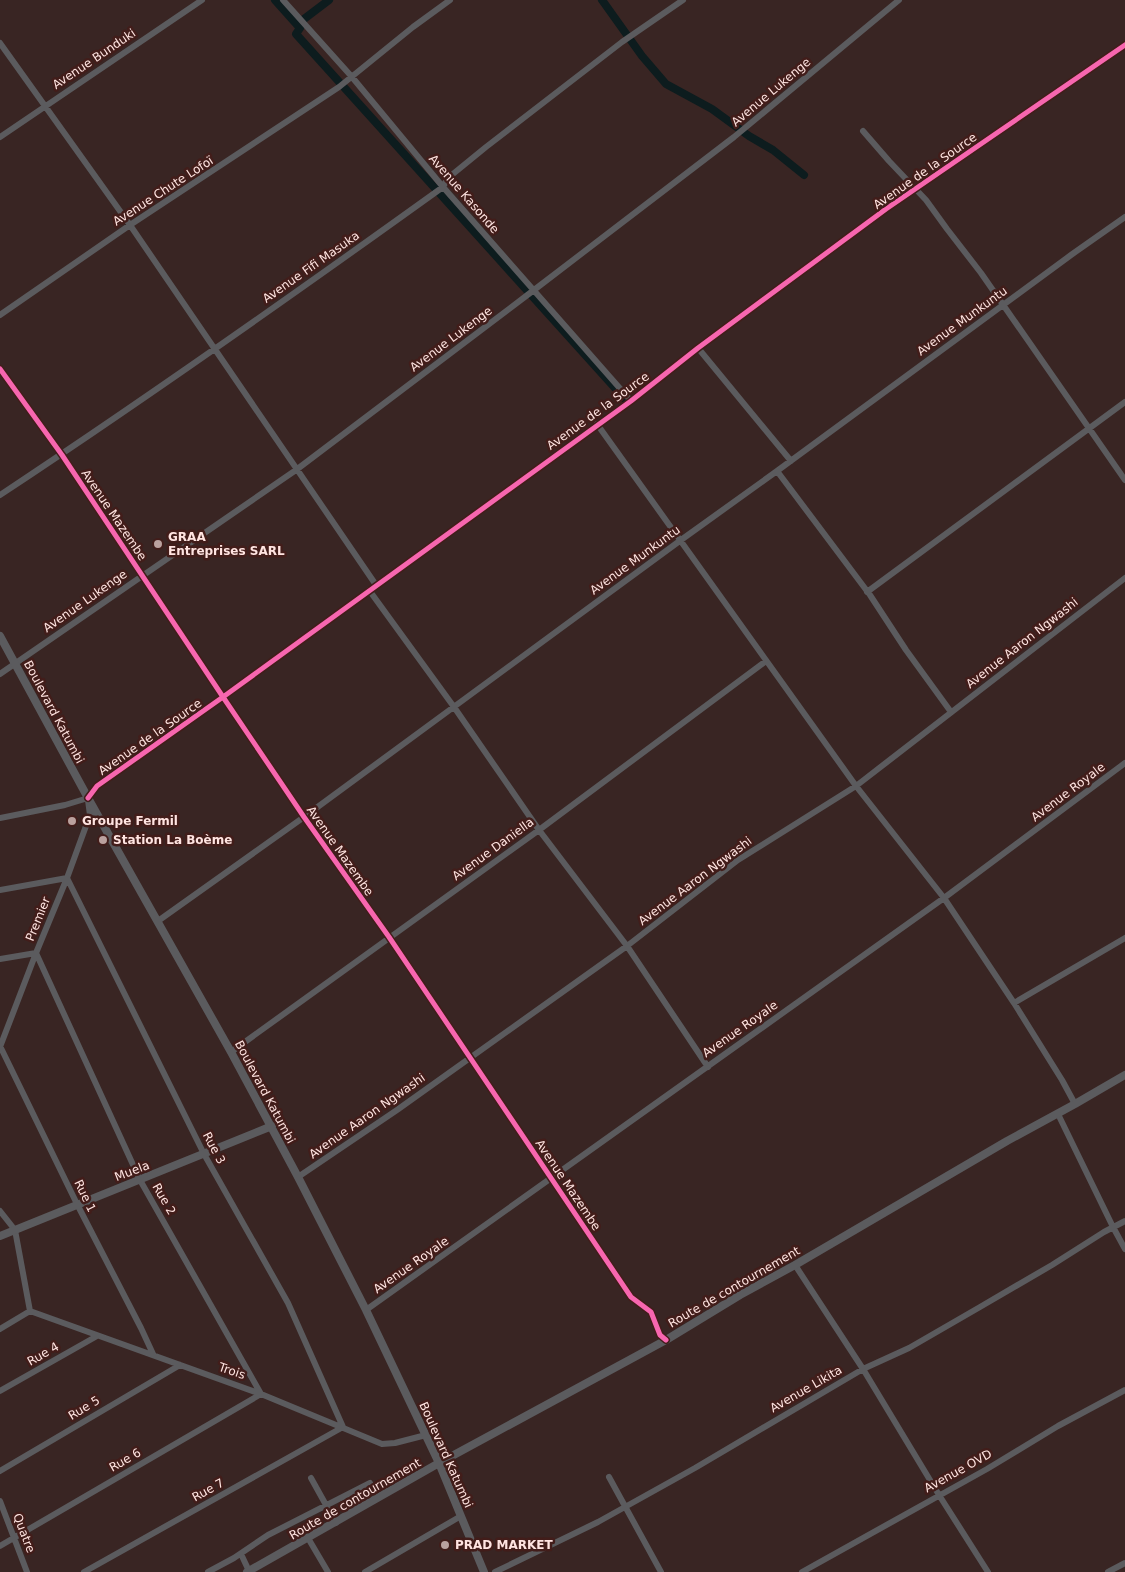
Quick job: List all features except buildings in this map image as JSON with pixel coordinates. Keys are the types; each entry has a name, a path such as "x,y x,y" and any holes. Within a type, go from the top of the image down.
{"street":[{"name":"Avenue Bunduki","path":"0,137 202,0"},
{"name":"Avenue Kasonde","path":"282,0 443,188 631,401"},
{"name":"Avenue Chute Lofoï","path":"0,315 130,225 339,87 413,27 450,0"},
{"name":"Avenue Fifi Masuka","path":"0,495 62,455 214,350 443,188 448,178 480,152 622,42 683,0"},
{"name":"Avenue Lukenge","path":"0,674 141,575 296,470 734,137 899,0"},
{"path":"0,42 130,225 376,585"},
{"name":"Avenue de la Source","path":"88,798 97,786 223,698 631,401 698,348 916,189 1125,45"},
{"name":"Avenue de la Source","path":"863,131 926,200 1003,305 1125,480"},
{"name":"Avenue Munkuntu","path":"158,921 304,817 1125,217"},
{"path":"698,348 791,461"},
{"name":"Avenue Mazembe","path":"0,369 62,455 223,698 389,937 631,1297 650,1312 660,1335 666,1340"},
{"path":"868,592 1125,402"},
{"path":"597,424 856,786 944,898 1014,1003 1076,1104"},
{"path":"777,471 868,592 906,650 951,712"},
{"name":"Avenue Aaron Ngwashi","path":"298,1177 627,946 738,860 856,786 1125,578"},
{"path":"369,590 454,707 539,830 627,946 708,1066"},
{"name":"Boulevard Katumbi","path":"0,636 88,798 272,1126 366,1310 426,1435 484,1572"},
{"name":"Avenue Daniella","path":"231,1052 539,830 766,660"},
{"name":"Avenue Royale","path":"366,1310 944,898 1125,763"},
{"path":"0,818 66,805 88,798"},
{"name":"Premier","path":"0,1046 3,1031 90,815 88,798"},
{"path":"0,890 66,878"},
{"name":"Rue 3","path":"66,878 204,1154 288,1303 343,1427"},
{"path":"1014,1003 1125,938"},
{"path":"0,958 36,953"},
{"name":"Rue 2","path":"36,953 140,1180 261,1394"},
{"name":"Rue 1","path":"0,1046 153,1354"},
{"name":"Route de contournement","path":"248,1572 439,1463 666,1340 740,1295 1125,1075"},
{"path":"1058,1114 1125,1249"},
{"name":"Muela","path":"0,1236 272,1126"},
{"path":"0,1210 15,1230 30,1311 0,1329"},
{"name":"Avenue Likita","path":"495,1572 598,1522 695,1468 863,1369 909,1348 972,1312 1125,1221"},
{"path":"795,1265 863,1369 988,1572"},
{"name":"Trois","path":"30,1311 261,1394 382,1444 395,1443 426,1435"},
{"name":"Rue 4","path":"0,1392 98,1336"},
{"name":"Rue 5","path":"0,1470 180,1365"},
{"name":"Avenue OVD","path":"802,1572 988,1469 1058,1426 1125,1390"},
{"name":"Rue 6","path":"0,1546 261,1394"},
{"name":"Rue 7","path":"84,1572 343,1427"},
{"path":"609,1477 661,1572"},
{"path":"311,1478 336,1523"},
{"path":"208,1572 241,1554 268,1535 370,1483"},
{"name":"Quatre","path":"0,1501 27,1572"},
{"path":"365,1572 461,1516"},
{"path":"308,1538 328,1572"},
{"path":"241,1554 248,1572"},
{"path":"1108,1572 1125,1563"}],"waterway":[{"path":"275,0 300,28 296,34 625,399"},
{"path":"300,27 304,19 329,0"},
{"path":"602,0 642,56 666,84 712,109 749,136 773,150 804,175"}],"cycle path":[{"path":"88,798 97,786 631,401 698,348 886,209 1125,45"},
{"path":"0,369 62,455 304,817 389,937 631,1297 651,1312 660,1335 666,1340"}],"place":[{"name":"GRAA Entreprises SARL","path":"158,544"},
{"name":"Groupe Fermil","path":"72,821"},
{"name":"Station La Boème","path":"103,840"},
{"name":"PRAD MARKET","path":"445,1545"}]}
